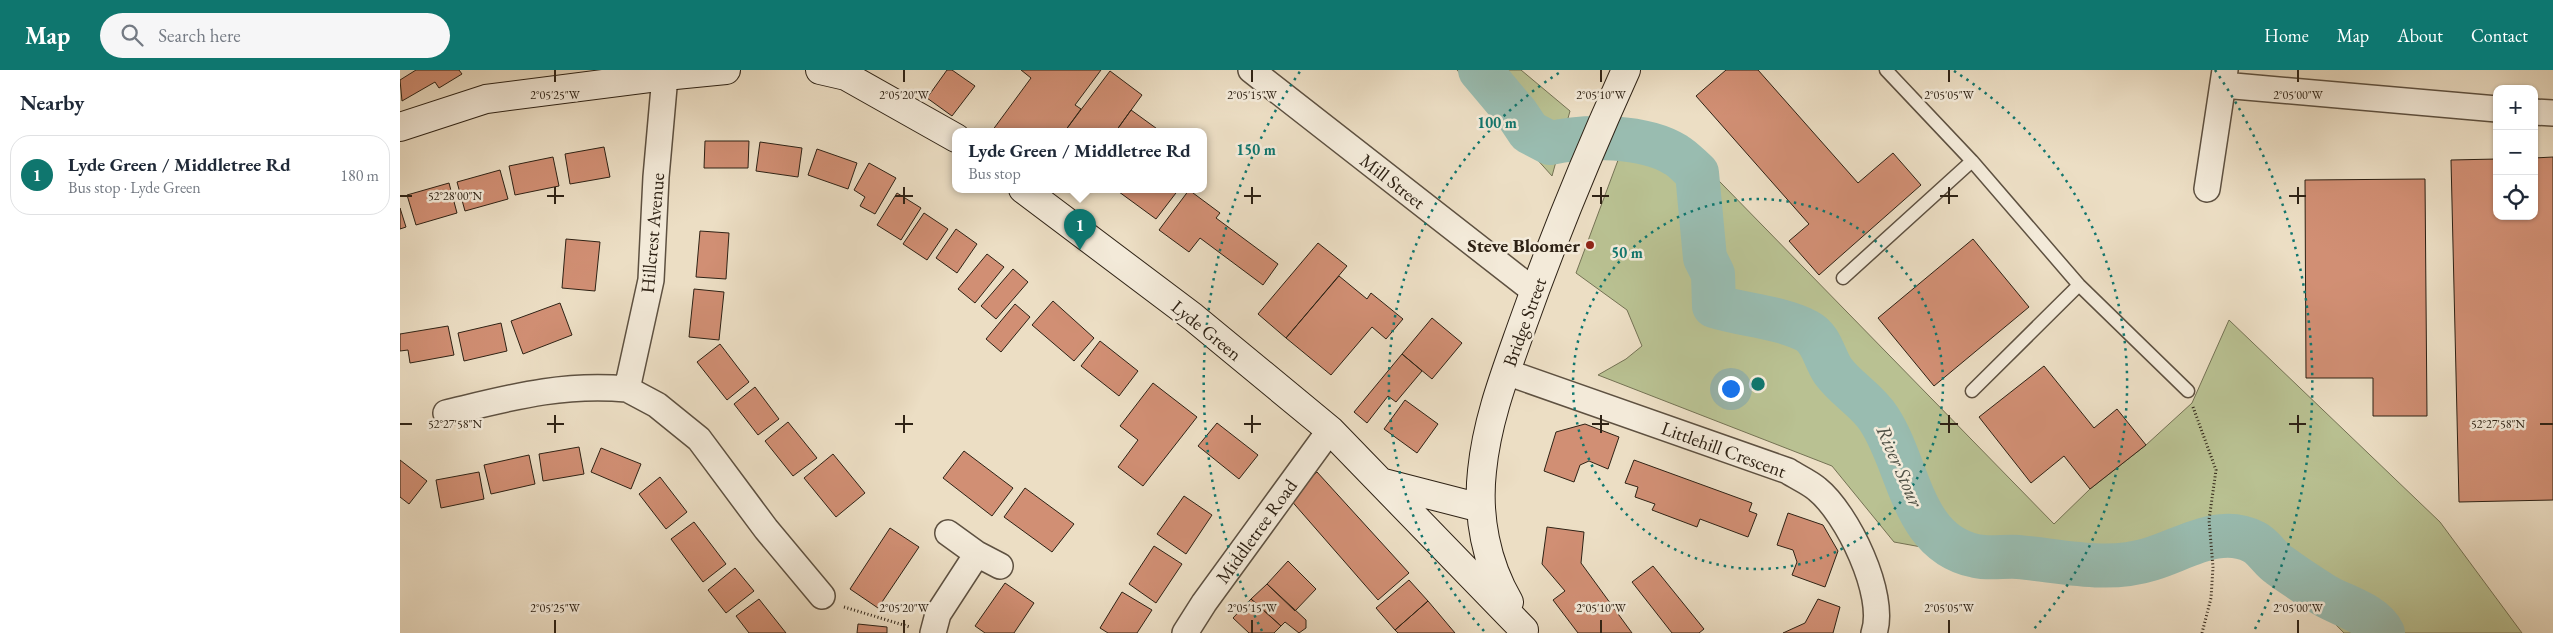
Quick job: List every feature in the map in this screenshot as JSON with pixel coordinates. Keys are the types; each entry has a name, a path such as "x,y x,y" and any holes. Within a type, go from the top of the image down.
{"street":[{"path":"400,127 486,99 726,70"},
{"name":"Mill Street","path":"1251,70 1534,291"},
{"name":"Bridge Street","path":"1526,632 1492,568 1481,508 1481,472 1490,417 1534,291 1574,190 1626,70"},
{"path":"835,72 952,136"},
{"name":"Hillcrest Avenue","path":"627,388 651,280 656,177 665,76"},
{"path":"2207,189 2224,78 2493,108"},
{"path":"2538,112 2553,113"},
{"name":"Lyde Green","path":"1028,193 1193,317 1330,430 1526,632"},
{"name":"Littlehill Crescent","path":"1506,372 1788,471 1818,489 1842,518 1858,545 1874,598 1874,633"},
{"path":"446,413 535,392 592,386 627,388 657,405 699,439 766,529 822,596"},
{"name":"Middletree Road","path":"1184,633 1204,602 1330,430"},
{"path":"1382,483 1481,508"},
{"path":"948,533 976,554 1000,566"},
{"path":"922,630 938,614 976,554"}],"lane":[{"path":"1886,70 1972,160 2079,285 2190,397"},
{"path":"1843,278 1972,160"},
{"path":"1972,391 2079,285"}],"path":[{"path":"2190,397 2216,470 2209,520 2213,567 2211,598 2202,633"},
{"path":"822,596 837,605 922,630"}],"green space":[{"path":"1457,70 1521,70 1570,111 1552,176"},
{"path":"1633,120 1681,142 2054,524 2090,489 2146,445 2192,403 2229,320 2440,522 2522,633 2344,633 2255,542 2226,535 2202,539 2149,560 2116,566 2017,557 1976,557 1894,542 1832,466 1598,375 1626,359 1642,346 1627,310 1576,273"}],"building":[{"path":"416,70 459,70 462,74 439,88 435,82 402,101 400,80"},
{"path":"947,70 952,70 975,86 952,116 927,98"},
{"path":"1021,70 1101,70 1075,105 1081,109 1067,128 994,128 1031,78"},
{"path":"1726,70 1758,70 1858,183 1893,153 1921,185 1819,275 1789,241 1809,224 1696,96"},
{"path":"1110,71 1142,95 1118,128 1067,128"},
{"path":"1131,110 1156,128 1118,128"},
{"path":"705,141 749,141 748,168 704,168"},
{"path":"760,142 802,148 798,177 756,171"},
{"path":"604,147 610,177 570,184 565,154"},
{"path":"817,149 857,163 848,189 808,175"},
{"path":"553,157 559,186 515,195 509,166"},
{"path":"2553,157 2553,500 2459,502 2451,160 2493,159 2493,220 2538,220 2538,158"},
{"path":"869,163 896,178 875,214 860,206 865,197 854,190"},
{"path":"500,170 508,199 465,211 457,182"},
{"path":"2425,179 2427,416 2373,416 2373,378 2306,378 2305,180"},
{"path":"449,183 457,213 416,225 407,195"},
{"path":"897,193 921,208 901,240 877,225"},
{"path":"1120,193 1176,193 1156,219"},
{"path":"1187,193 1193,193 1220,213 1216,218 1278,264 1263,285 1200,238 1189,252 1159,230"},
{"path":"400,208 406,227 400,229"},
{"path":"924,213 948,229 927,260 903,244"},
{"path":"956,229 977,244 957,273 936,258"},
{"path":"700,231 729,233 726,279 696,277"},
{"path":"566,239 600,242 595,291 562,288"},
{"path":"1973,239 2029,307 1934,386 1878,318"},
{"path":"1318,243 1347,266 1286,338 1258,314"},
{"path":"987,254 1004,267 975,303 958,289"},
{"path":"1013,269 1028,282 996,319 981,306"},
{"path":"1339,276 1367,299 1371,293 1403,319 1386,339 1372,327 1331,375 1286,338"},
{"path":"694,289 724,292 719,340 689,337"},
{"path":"1053,301 1094,338 1074,361 1032,325"},
{"path":"560,303 572,335 523,354 511,321"},
{"path":"1015,304 1030,317 1001,352 986,339"},
{"path":"1432,318 1462,343 1432,379 1402,354"},
{"path":"501,323 507,351 464,361 458,333"},
{"path":"448,326 454,355 410,363 408,350 400,351 400,334"},
{"path":"1100,341 1138,371 1119,396 1081,366"},
{"path":"720,344 749,382 727,400 697,362"},
{"path":"1402,354 1422,371 1396,402 1388,396 1367,423 1354,412"},
{"path":"2044,366 2094,428 2117,409 2146,445 2090,489 2064,456 2031,483 1979,417"},
{"path":"1153,383 1197,417 1143,486 1118,467 1138,440 1120,426"},
{"path":"755,387 779,419 758,435 734,404"},
{"path":"1405,400 1438,424 1417,453 1384,429"},
{"path":"788,422 817,458 793,476 765,441"},
{"path":"1217,423 1258,455 1239,479 1198,446"},
{"path":"1585,424 1619,437 1608,469 1589,461 1580,465 1574,482 1544,471 1556,432"},
{"path":"579,447 584,474 543,481 539,454"},
{"path":"601,448 641,464 631,489 591,472"},
{"path":"964,451 1013,488 992,516 943,478"},
{"path":"833,454 865,493 836,517 804,478"},
{"path":"529,455 535,484 491,494 484,465"},
{"path":"400,460 427,481 409,504 400,497"},
{"path":"1634,460 1752,503 1749,511 1757,514 1748,537 1700,519 1697,527 1652,510 1655,504 1635,497 1638,487 1625,483"},
{"path":"479,472 484,499 441,508 436,480"},
{"path":"1317,472 1409,573 1378,600 1289,498"},
{"path":"660,477 687,512 666,529 639,494"},
{"path":"1025,488 1074,524 1052,552 1004,517"},
{"path":"1184,496 1212,515 1186,554 1157,534"},
{"path":"1788,513 1823,525 1838,551 1825,587 1792,575 1797,562 1793,550 1777,545"},
{"path":"694,522 726,564 703,582 671,539"},
{"path":"1547,527 1584,532 1581,563 1632,633 1578,633 1553,600 1565,591 1542,564"},
{"path":"890,528 919,547 878,608 850,589"},
{"path":"1154,546 1182,564 1156,603 1129,584"},
{"path":"1288,561 1316,589 1295,611 1267,584"},
{"path":"1653,566 1704,629 1699,633 1672,633 1632,582"},
{"path":"735,568 754,591 726,613 708,590"},
{"path":"1409,580 1428,601 1395,630 1376,608"},
{"path":"1005,583 1034,603 1014,633 985,633 975,626"},
{"path":"1267,584 1306,620 1306,628 1299,633 1285,622 1281,626 1251,599"},
{"path":"1122,592 1152,610 1137,633 1108,633 1100,628"},
{"path":"759,599 786,633 749,633 736,616"},
{"path":"1251,599 1281,626 1274,633 1249,633 1233,618"},
{"path":"1818,599 1840,607 1833,633 1783,633 1805,623"},
{"path":"1428,601 1455,633 1398,633 1395,630"},
{"path":"858,624 887,627 887,633 857,633"}],"waterway":[{"name":"River Stour","path":"1480,70 1517,114 1529,132 1550,143 1564,140 1597,138 1632,140 1663,148 1676,155 1697,173 1705,258 1713,274 1714,306 1785,322 1812,334 1833,371 1869,406 1879,419 1925,519 1938,536 1954,548 1981,557 2018,557 2101,566 2134,563 2151,559 2189,544 2215,537 2241,537 2258,544 2276,562 2318,592 2365,615 2383,633"}],"place":[{"name":"Steve Bloomer","path":"1590,245"},
{"name":"Lyde Green / Middletree Rd","path":"1080,250"}]}
